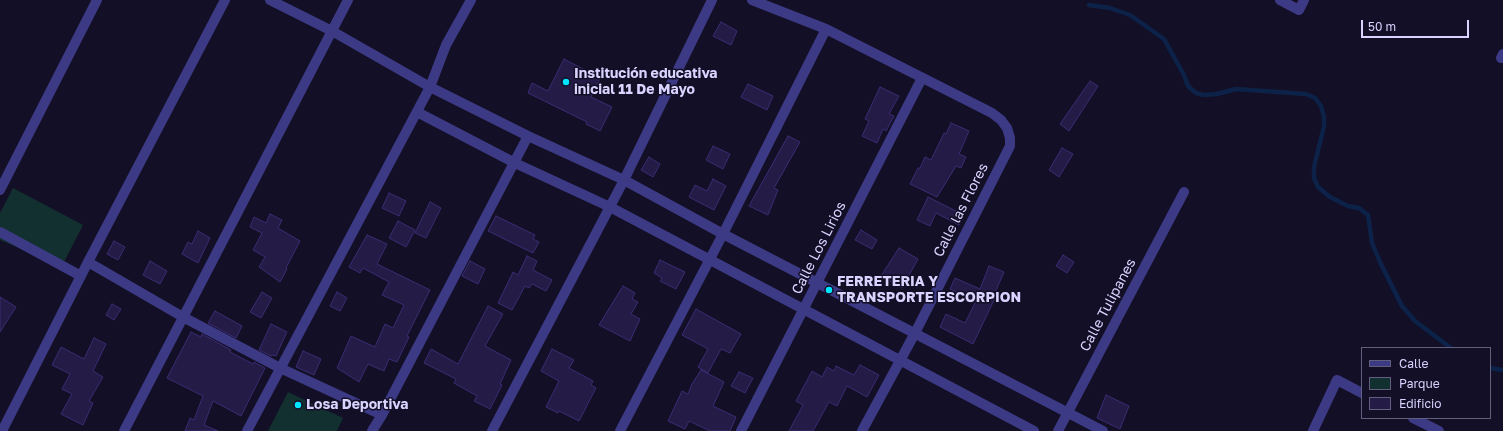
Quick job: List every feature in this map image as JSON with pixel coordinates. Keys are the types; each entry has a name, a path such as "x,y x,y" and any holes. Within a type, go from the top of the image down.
{"street":[{"path":"0,190 97,0"},
{"path":"2,431 80,276 225,0"},
{"path":"270,0 332,31 430,87 528,136 624,180 723,234 1103,431"},
{"path":"124,431 348,0"},
{"path":"247,431 430,87 446,45 471,0"},
{"path":"492,431 624,180 712,0"},
{"path":"752,0 826,29 922,78"},
{"path":"1280,0 1299,10 1304,0"},
{"path":"620,431 723,234 826,29"},
{"name":"Calle las Flores","path":"862,431 915,333 1010,146 1010,138 1007,128 1001,120 992,113 922,78"},
{"name":"Calle Los Lirios","path":"741,431 922,78"},
{"path":"417,112 515,163 610,207 1034,431"},
{"path":"372,431 382,415 528,136"},
{"name":"Calle Tulipanes","path":"1058,431 1184,192"},
{"path":"0,232 80,276"},
{"path":"88,262 184,317 280,368 382,415"},
{"path":"1313,431 1337,380 1361,392"},
{"path":"1415,419 1440,431"}],"green space":[{"path":"13,188 83,225 62,266 0,240 0,213"},
{"name":"Losa Deportiva","path":"288,392 343,418 337,431 268,431"}],"building":[{"path":"721,22 737,31 731,45 713,36"},
{"path":"564,59 600,78 591,97 612,107 600,131 586,124 587,122 528,93 532,83 548,91"},
{"path":"1090,81 1098,86 1069,131 1060,124"},
{"path":"748,84 773,96 767,110 741,97"},
{"path":"880,87 899,96 889,114 894,116 886,131 883,129 877,143 862,136 869,121 865,119"},
{"path":"951,123 969,131 959,154 966,157 961,168 956,166 937,197 910,184 925,157 931,160 944,133 946,134"},
{"path":"788,136 800,142 774,188 778,190 768,215 749,206"},
{"path":"713,146 730,154 723,169 706,160"},
{"path":"1062,148 1073,154 1059,177 1049,170"},
{"path":"649,157 660,164 653,177 641,170"},
{"path":"713,179 726,186 714,210 689,197 695,185 707,191"},
{"path":"389,193 406,201 399,216 382,208"},
{"path":"928,197 964,215 959,225 936,213 930,226 917,220"},
{"path":"430,202 441,208 426,238 415,233"},
{"path":"270,214 282,220 278,228 300,241 280,282 259,267 265,257 253,250 262,233 250,227 254,217 266,223"},
{"path":"496,216 535,235 533,239 539,242 533,253 488,231"},
{"path":"398,221 415,230 406,247 389,238"},
{"path":"861,230 877,240 872,249 855,240"},
{"path":"198,231 210,238 198,263 182,254 188,242 192,244"},
{"path":"367,235 387,244 377,264 430,290 407,336 409,337 397,362 389,359 384,371 368,364 359,382 337,368 351,336 375,347 385,324 393,328 404,305 382,295 389,282 363,268 360,273 349,267"},
{"path":"114,241 125,247 118,260 107,254"},
{"path":"899,248 918,259 902,288 881,276"},
{"path":"1063,255 1074,262 1067,273 1056,266"},
{"path":"527,256 537,261 533,270 552,280 546,291 532,284 529,288 525,286 512,310 498,303 513,272 518,275"},
{"path":"660,260 685,272 676,289 660,281 662,278 654,273"},
{"path":"150,261 167,271 160,284 143,275"},
{"path":"470,261 485,269 478,284 462,276"},
{"path":"989,266 1004,272 994,295 996,296 973,344 940,327 946,314 965,323 976,301 950,289 955,278 980,289"},
{"path":"623,286 635,293 632,299 638,302 631,314 640,319 630,341 599,325"},
{"path":"262,292 272,298 261,318 250,312"},
{"path":"337,292 347,298 340,311 330,306"},
{"path":"0,297 16,307 0,332"},
{"path":"112,304 121,309 114,320 106,315"},
{"path":"488,306 503,314 485,346 511,360 500,384 502,385 490,409 474,401 477,396 454,383 456,379 424,363 431,349 458,364"},
{"path":"696,309 741,334 730,353 721,349 708,373 698,367 708,349 682,335"},
{"path":"215,311 242,326 236,338 208,323"},
{"path":"271,324 287,332 276,356 271,356 259,350"},
{"path":"191,332 201,337 202,334 231,350 230,352 253,364 254,362 265,368 241,416 213,401 204,425 218,431 185,431 190,418 194,420 203,396 167,378"},
{"path":"94,338 106,344 93,371 103,377 89,401 93,403 83,425 61,414 72,394 62,389 70,374 52,365 61,347 84,359"},
{"path":"552,349 574,360 569,368 593,381 591,385 596,388 579,421 559,411 558,413 546,407 559,381 541,371"},
{"path":"303,351 321,359 314,375 296,367"},
{"path":"860,365 879,375 867,397 847,386 837,406 829,402 813,431 789,431 803,405 796,401 812,371 822,377 827,367 834,371 836,366 854,375"},
{"path":"701,370 724,382 713,406 736,417 730,431 710,431 689,421 685,429 668,421 682,391 688,394 692,384"},
{"path":"739,372 753,378 745,393 731,386"},
{"path":"1106,395 1129,406 1120,429 1097,418"}],"waterway":[{"path":"1089,5 1110,8 1130,15 1164,39 1184,75 1188,86 1196,93 1204,95 1217,94 1236,89 1306,94 1315,98 1321,106 1324,117 1324,126 1314,167 1314,178 1318,187 1330,197 1348,206 1359,208 1368,215 1372,243 1402,306 1415,321 1450,347"},
{"path":"1491,368 1503,370"}],"place":[{"name":"Institución educativa inicial 11 De Mayo","path":"566,82"},
{"name":"FERRETERIA Y TRANSPORTE ESCORPION","path":"829,290"},
{"name":"Losa Deportiva","path":"298,405"}]}
